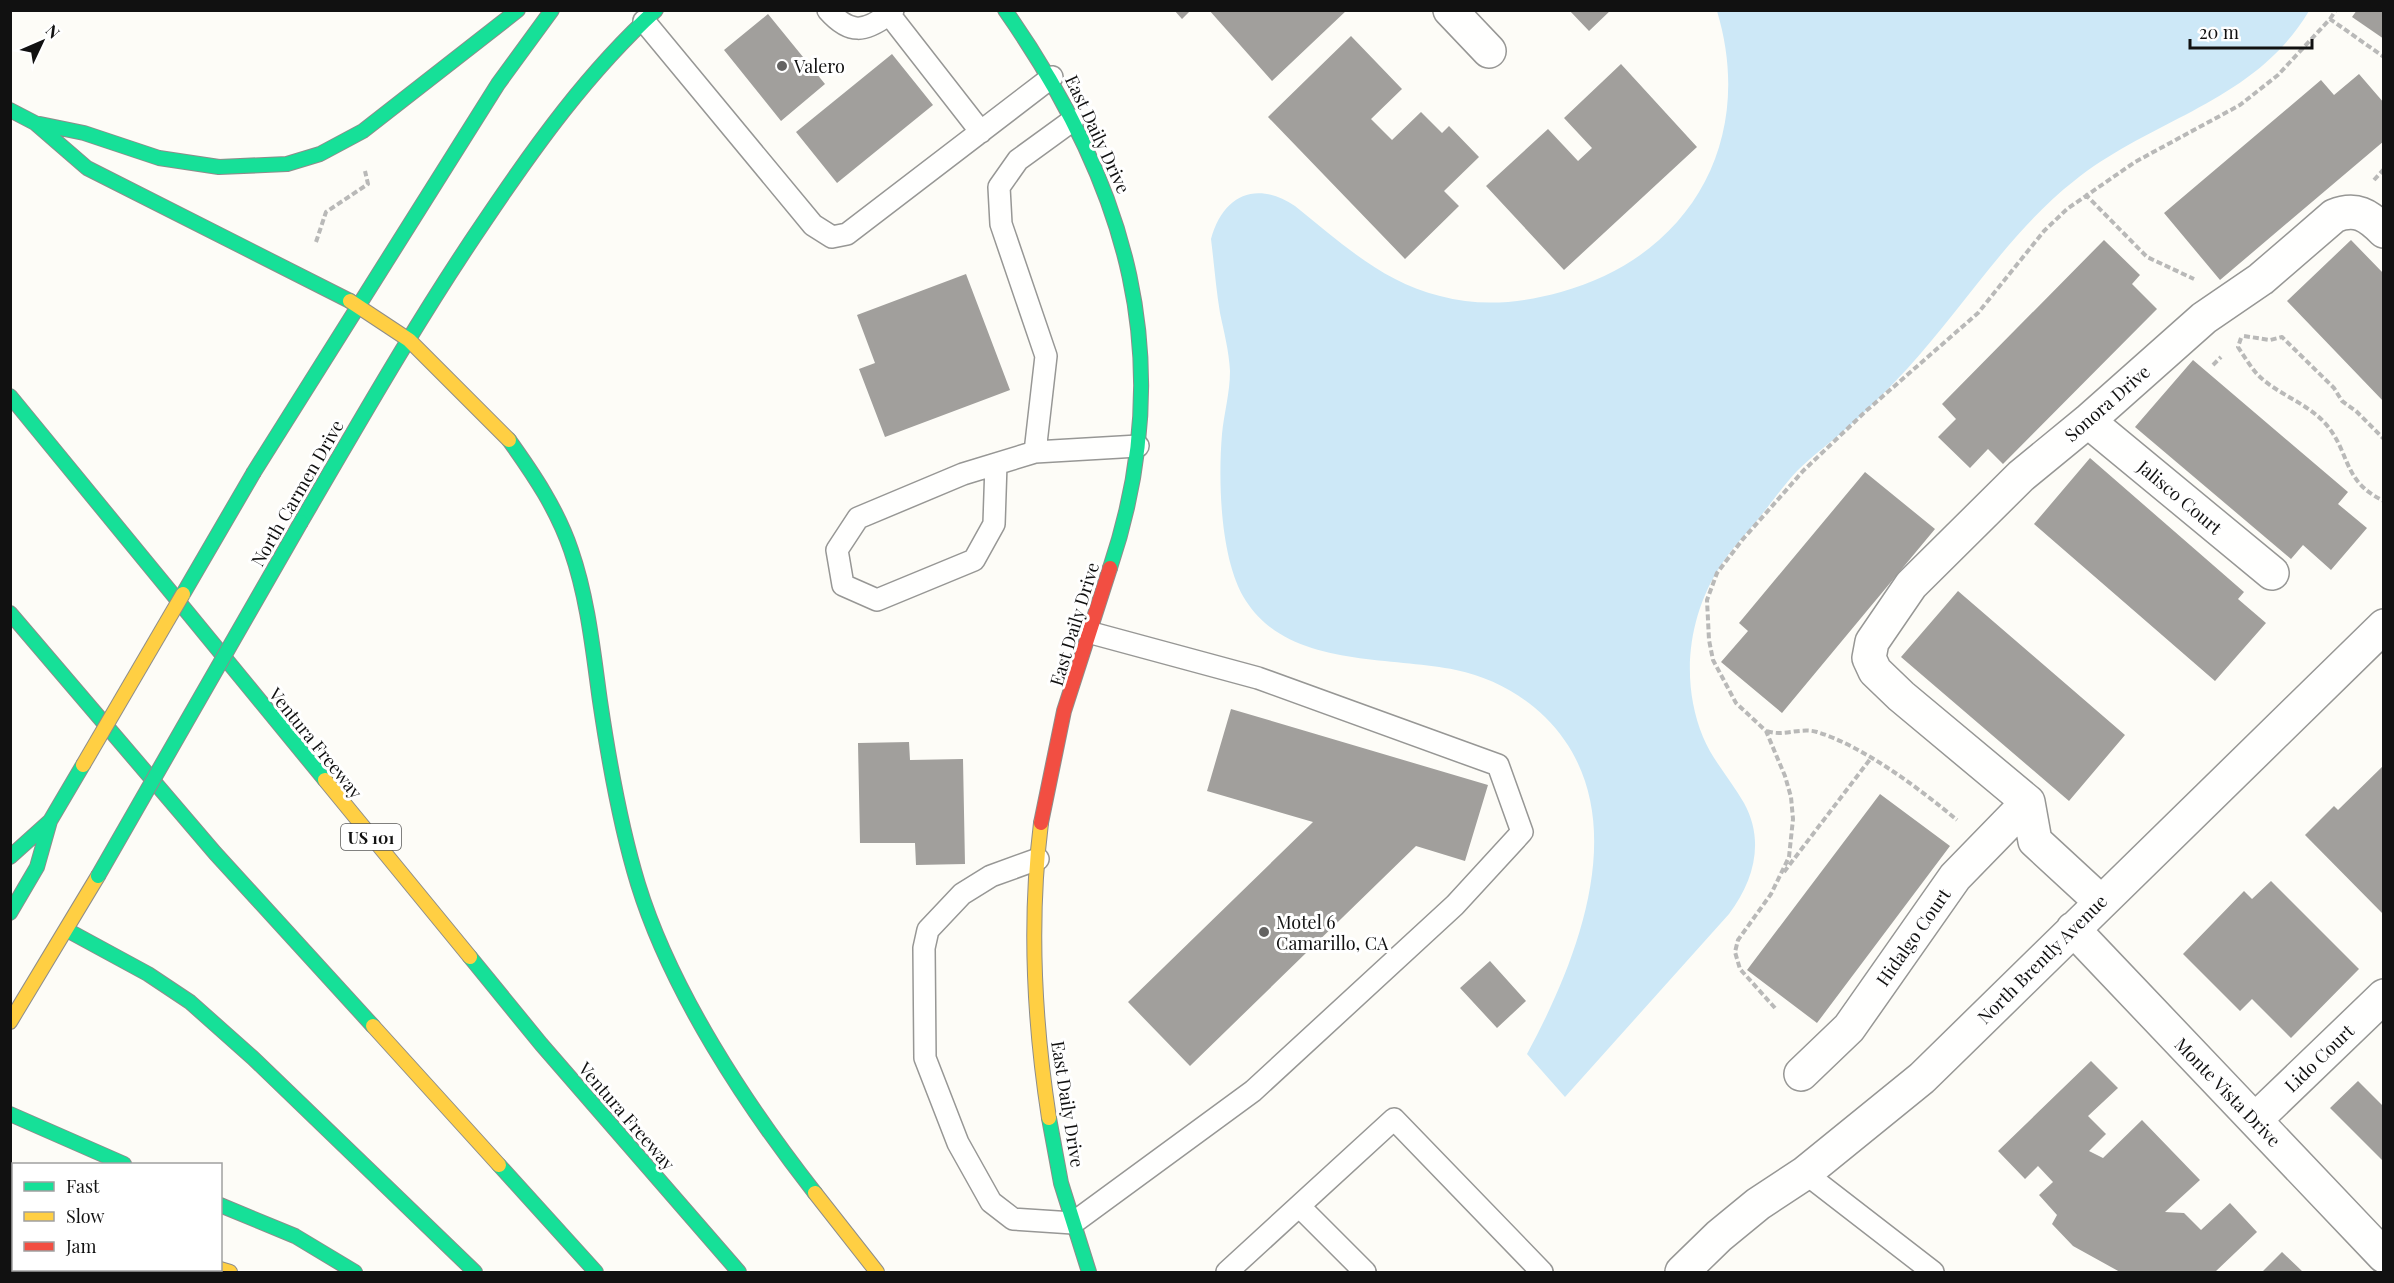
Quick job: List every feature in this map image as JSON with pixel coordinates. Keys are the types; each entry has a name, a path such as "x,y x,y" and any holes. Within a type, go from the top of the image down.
{"main road":[{"path":"35,123 84,133 159,158 219,167 287,164 320,154 363,131 518,10"},
{"path":"10,912 37,867 50,821 254,472 498,84 552,10"},
{"name":"East Daily Drive","path":"1005,10 1052,77 1110,201 1126,254 1137,309 1142,365 1135,475 1115,553 1088,632 1048,781 1038,859 1038,1026 1054,1154 1089,1272"},
{"name":"North Carmen Drive","path":"10,1022 67,930 301,522 467,246 529,155 585,84 650,16"},
{"path":"10,110 35,123 87,168 359,306 409,340 509,440 545,490 571,550 586,612 607,750 638,884 662,943 690,1004 741,1091 783,1152 877,1272"},
{"name":"Ventura Freeway","path":"10,396 541,1044 739,1272"},
{"path":"10,613 215,853 596,1272"},
{"path":"10,857 50,821"},
{"path":"67,930 148,974 190,1002 253,1058 475,1272"},
{"path":"10,1114 122,1163"},
{"path":"222,1206 295,1236 355,1272"}],"street":[{"path":"1450,10 1489,51"},
{"name":"Sonora Drive","path":"2028,802 1901,696 1875,671 1869,658 1872,642 1911,585 2021,476 2218,308 2261,279 2334,216 2346,212 2360,213 2369,216 2384,231"},
{"name":"Jalisco Court","path":"2088,421 2272,573"},
{"name":"North Brently Avenue","path":"1682,1272 1719,1236 1758,1204 1804,1173 1922,1078 2100,901 2384,626"},
{"path":"2028,802 2035,841 2100,901"},
{"name":"Hidalgo Court","path":"1801,1074 1848,1028 1955,877 2028,802"},
{"name":"Monte Vista Drive","path":"2073,929 2384,1256"},
{"name":"Lido Court","path":"2255,1120 2384,996"}],"lane":[{"path":"828,10 838,21 856,29 874,25 891,12 981,132"},
{"path":"650,16 813,225 832,237 848,234 1052,77"},
{"path":"1035,452 1046,356 1001,224 999,187 1018,160 1073,120"},
{"path":"996,464 994,524 974,560 877,600 843,585 837,550 858,518 963,474 1035,452 1138,446"},
{"path":"1038,859 991,876 962,894 928,930 924,948 925,1058 958,1143 991,1202 1013,1219 1073,1223 1253,1091 1455,905 1522,832 1498,765 1258,678 1088,632"},
{"path":"1227,1272 1394,1119 1542,1272"},
{"path":"1804,1173 1933,1272"},
{"path":"1299,1206 1365,1272"}],"path":[{"path":"1988,844 1870,758 1818,733 1804,729 1774,734 1766,731 1736,703 1713,660 1709,640 1707,600 1717,573 1743,539 1803,471 1866,411 1978,313 2044,231 2085,194 2164,145 2241,105 2278,75 2336,10"},
{"path":"2330,19 2384,57"},
{"path":"315,244 326,212 368,184 365,171"},
{"path":"2085,194 2147,257 2195,280 2218,308"},
{"path":"2384,439 2356,411 2342,401 2334,388 2282,337 2270,340 2242,335 2238,347 2257,374 2324,422 2340,446 2348,470 2364,489 2384,501"},
{"path":"1766,731 1785,776 1792,808 1789,857 1782,875"},
{"path":"1775,1008 1740,969 1735,952 1738,940 1782,875 1870,758"}],"water":[{"path":"1717,11 2309,11 2286,42 2260,68 2231,89 2104,159 2051,201 2008,246 1907,369 1863,414 1797,471 1725,559 1701,605 1695,627 1691,649 1691,693 1707,746 1744,803 1750,817 1755,846 1750,874 1745,888 1729,914 1565,1097 1527,1054 1565,973 1581,929 1591,883 1594,838 1589,795 1573,754 1545,717 1504,687 1456,670 1371,660 1313,649 1287,638 1265,623 1246,601 1231,565 1223,520 1220,474 1222,434 1230,371 1211,239 1216,224 1233,202 1254,193 1267,194 1281,198 1295,206 1345,247 1380,271 1419,290 1440,296 1471,302 1516,301 1561,292 1607,275 1646,251 1678,221 1702,186 1719,147 1727,104 1727,59"}],"building":[{"path":"1174,10 1191,10 1182,19"},
{"path":"1209,10 1347,10 1272,81"},
{"path":"1569,10 1611,10 1589,31"},
{"path":"2357,10 2384,10 2384,39 2352,17"},
{"path":"768,14 825,84 781,121 724,50"},
{"path":"1351,36 1402,89 1371,119 1392,140 1421,112 1442,133 1449,126 1479,157 1444,191 1459,206 1405,259 1268,117"},
{"path":"892,54 933,105 837,183 796,132"},
{"path":"1621,64 1697,147 1564,270 1486,186 1548,129 1578,161 1592,148 1564,118"},
{"path":"2359,74 2384,103 2384,141 2220,280 2164,213 2321,80 2334,95"},
{"path":"2104,240 2140,275 2132,284 2157,309 2003,464 1988,449 1970,468 1938,437 1956,419 1942,404"},
{"path":"2351,240 2384,274 2384,402 2287,301"},
{"path":"966,274 1010,390 885,437 859,369 875,363 857,315"},
{"path":"2193,360 2348,492 2338,504 2367,528 2331,570 2303,545 2291,559 2135,427"},
{"path":"2090,458 2244,592 2238,599 2266,623 2215,681 2034,524"},
{"path":"1865,472 1935,529 1782,713 1721,662 1748,631 1739,623"},
{"path":"1958,591 2125,735 2069,801 1901,657"},
{"name":"Motel 6 Camarillo, CA","path":"1231,709 1488,785 1465,861 1416,846 1190,1066 1128,1002 1313,822 1207,791"},
{"path":"909,742 910,760 963,759 965,864 916,865 915,843 860,843 858,743"},
{"path":"2384,765 2384,915 2305,835 2334,806 2338,810"},
{"path":"1880,794 1950,846 1817,1023 1747,970"},
{"path":"2271,881 2359,969 2291,1038 2252,999 2240,1011 2183,954 2244,891 2252,899"},
{"path":"1490,961 1526,1001 1497,1028 1460,988"},
{"path":"2091,1061 2118,1088 2088,1116 2106,1134 2089,1151 2103,1158 2142,1120 2200,1180 2165,1212 2184,1213 2201,1230 2230,1203 2257,1232 2215,1272 2120,1272 2073,1246 2052,1224 2057,1215 2039,1195 2053,1182 2038,1166 2025,1179 1998,1151"},
{"path":"2358,1081 2384,1107 2384,1162 2330,1108"},
{"path":"2282,1252 2303,1272 2262,1272"}],"traffic: fast":[{"path":"40,124 84,133 159,158 219,167 287,164 320,154 363,131 518,10"},
{"path":"254,472 498,84 552,10"},
{"path":"301,522 413,333 503,194 585,84 656,10"},
{"path":"1005,10 1047,75 1083,141 1110,208 1130,276 1140,346 1140,418 1131,491 1110,568"},
{"path":"10,110 35,123 87,168 350,301"},
{"path":"10,396 325,780"},
{"path":"509,440 552,506 577,569 589,625 620,816 638,884 652,924 690,1006 713,1046 763,1123 815,1193"},
{"path":"183,594 254,472"},
{"path":"98,876 301,522"},
{"path":"10,613 215,853 373,1026"},
{"path":"10,913 37,867 50,821 83,765"},
{"path":"10,857 50,821"},
{"path":"67,930 148,974 190,1002 253,1058 475,1272"},
{"path":"470,957 541,1044 739,1272"},
{"path":"10,1114 122,1163"},
{"path":"1049,1118 1061,1183 1089,1272"},
{"path":"499,1165 596,1272"},
{"path":"222,1206 295,1236 355,1272"}],"traffic: slow":[{"path":"350,301 409,340 509,440"},
{"path":"83,765 183,594"},
{"path":"325,780 470,957"},
{"path":"1041,823 1035,896 1035,970 1040,1045 1049,1118"},
{"path":"10,1022 98,876"},
{"path":"373,1026 499,1165"},
{"path":"815,1193 877,1272"},
{"path":"222,1270 230,1272"}],"traffic: jam":[{"path":"1041,823 1064,711 1110,568"}],"place":[{"name":"Valero","path":"782,66"},
{"name":"Motel 6 Camarillo, CA","path":"1264,932"}]}
